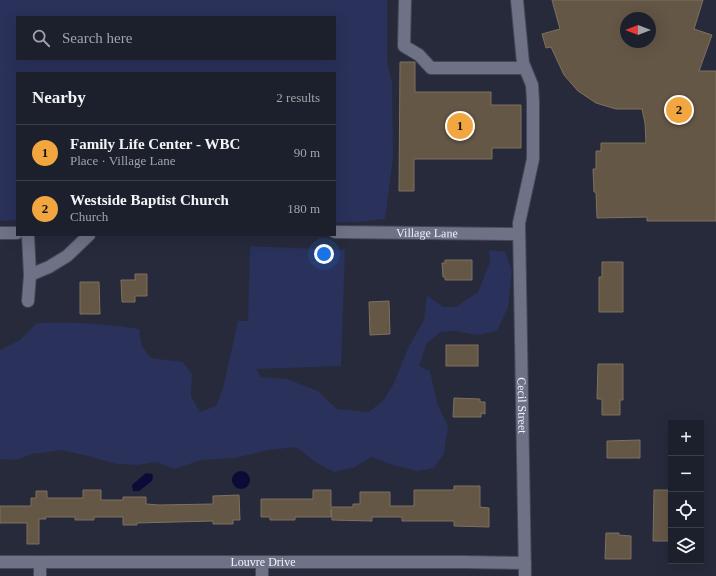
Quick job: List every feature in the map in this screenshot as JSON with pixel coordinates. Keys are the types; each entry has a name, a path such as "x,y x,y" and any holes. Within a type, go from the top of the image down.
{"street":[{"path":"405,0 404,46 419,55 431,68 525,68"},
{"name":"Cecil Street","path":"517,0 523,63 532,85 532,159 519,219 526,576"},
{"name":"Village Lane","path":"336,232 519,234"},
{"path":"0,233 16,233"},
{"path":"28,236 30,275 28,300"},
{"path":"30,275 49,267 67,256 88,236"},
{"name":"Louvre Drive","path":"0,562 525,563"},
{"path":"40,562 40,576"},
{"path":"262,563 262,576"}],"shaded area":[{"path":"0,0 387,0 387,60 392,83 393,158 385,219 359,222 336,222 336,72 16,72 16,220 0,221"},
{"path":"250,246 345,250 341,366 256,369 261,377 287,379 318,391 337,409 368,412 383,401 394,383 409,346 424,320 427,295 443,307 456,307 478,292 490,262 489,250 505,252 512,271 508,307 497,331 477,335 455,331 441,332 427,343 419,366 430,371 437,403 448,426 444,453 434,468 418,471 393,465 372,457 355,467 334,472 317,463 296,447 269,450 235,458 201,460 174,469 157,462 137,465 117,464 61,450 33,454 15,460 0,459 0,350 20,340 37,323 88,323 139,329 142,347 151,358 183,362 192,374 191,396 200,412 216,406 223,388 238,321 248,321"},
{"path":"241,471 247,474 250,480 247,486 241,489 235,486 232,480 235,474"},
{"path":"146,473 152,474 152,481 139,491 133,491 133,484"}],"building":[{"path":"552,0 703,0 694,29 712,35 699,71 716,71 716,221 647,221 647,217 597,218 593,169 596,169 596,151 601,151 601,143 646,143 645,123 642,109 616,109 596,103 578,91 564,75 551,47 546,48 542,34 560,29"},
{"path":"400,62 415,62 415,92 491,92 491,105 521,105 521,148 492,148 492,159 414,159 414,191 399,191"},
{"path":"445,260 472,260 472,280 445,280 445,277 443,277 442,263 445,263"},
{"path":"602,262 623,262 623,312 599,312 599,277 602,277"},
{"path":"135,274 147,274 147,296 135,296 135,302 122,302 121,280 135,280"},
{"path":"80,282 99,282 100,314 80,314"},
{"path":"389,301 390,334 370,335 369,302"},
{"path":"446,345 478,345 478,366 446,366"},
{"path":"598,364 623,364 623,400 620,400 620,415 602,415 602,399 597,399"},
{"path":"454,398 480,399 480,402 485,402 485,414 481,413 481,417 453,417"},
{"path":"640,440 640,458 607,458 607,441"},
{"path":"454,486 480,486 480,507 489,508 489,527 454,526 454,521 402,521 402,517 372,517 372,521 332,520 331,509 331,517 295,517 295,520 270,520 270,517 261,517 261,499 313,499 313,490 331,490 331,507 353,507 353,504 360,504 360,492 390,492 390,506 414,506 414,490 454,490"},
{"path":"83,490 101,490 101,500 123,500 123,497 146,497 146,504 159,505 213,504 213,496 239,495 240,520 233,520 233,524 213,524 213,521 137,523 137,525 123,525 123,517 94,517 94,520 75,520 75,517 45,517 46,519 39,519 39,544 27,544 27,523 0,523 0,506 31,506 31,498 36,498 36,491 47,491 47,498 83,498"},
{"path":"654,490 668,490 668,541 653,541"},
{"path":"606,533 619,533 619,535 631,536 631,559 605,559"}],"place":[{"name":"Westside Baptist Church","path":"679,110"},
{"name":"Family Life Center - WBC","path":"460,126"}]}
